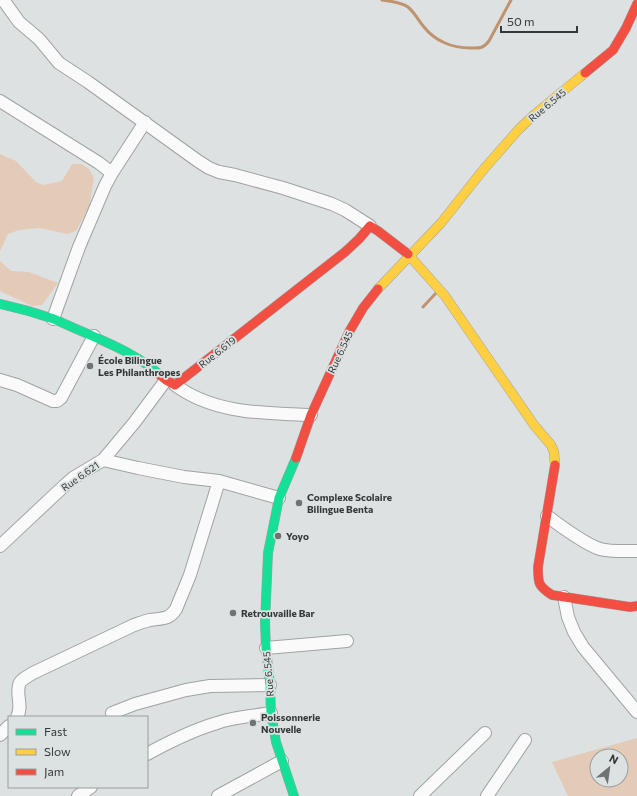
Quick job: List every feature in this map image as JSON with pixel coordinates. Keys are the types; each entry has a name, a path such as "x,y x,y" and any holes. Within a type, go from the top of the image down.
{"street":[{"path":"4,0 19,22 39,40 59,63 209,168 219,172 283,188 332,204 345,210 378,231 410,256 445,296 492,366 518,400 534,425 551,445 554,452 555,464 538,567 540,584 544,590 552,595 637,606"},
{"name":"Rue 6.545","path":"294,796 276,742 271,713 265,624 268,553 279,498 297,456 311,415 349,332 363,308 374,294 441,223 483,170 519,129 613,50 637,4"},
{"path":"0,101 99,163 112,173"},
{"path":"53,319 79,247 105,186 145,122"},
{"name":"Rue 6.619","path":"171,383 345,252 370,226"},
{"path":"0,304 53,319 105,341 131,354 150,366 186,393 213,404 245,412 311,415"},
{"path":"0,380 17,385 53,401 57,401 61,398 94,336"},
{"name":"Rue 6.621","path":"0,545 73,478 103,460 134,423 171,383"},
{"path":"103,460 184,477 219,481 279,498"},
{"path":"17,716 20,710 19,685 33,673 134,625 148,620 168,618 173,614 190,574 219,481"},
{"path":"547,516 582,540 600,549 637,551"},
{"path":"564,597 568,616 582,647 637,712"},
{"path":"266,648 347,641"},
{"path":"112,713 142,702 186,690 210,686 270,685"},
{"path":"148,754 196,730 218,722 271,713"},
{"path":"0,735 8,727"},
{"path":"420,796 485,733"},
{"path":"487,796 525,740"},
{"path":"218,796 282,761"},
{"path":"78,796 90,788"}],"shaded area":[{"path":"0,154 16,161 36,182 44,185 62,181 72,164 81,164 89,169 94,178 89,207 76,231 67,234 40,228 19,230 8,234 0,251"},
{"path":"0,261 11,271 29,272 58,283 42,305 32,306 0,291"},
{"path":"637,738 637,796 568,796 552,762 589,752 589,788 629,788 629,748 602,748"}],"waterway":[{"path":"382,0 405,5 413,12 428,32 433,36 444,43 463,48 481,48 487,44 511,0"},
{"path":"423,307 436,293"}],"traffic: fast":[{"path":"0,304 54,319 97,338 135,357 160,375"},
{"path":"294,796 276,742 271,713 265,623 268,553 279,498 296,458"}],"traffic: slow":[{"path":"378,289 441,223 483,170 519,129 585,73"},
{"path":"408,254 445,296 534,425 551,445 554,452 555,465"}],"traffic: jam":[{"path":"585,73 613,50 626,28 637,4"},
{"path":"160,375 175,385 345,252 370,226 408,254"},
{"path":"296,458 311,415 349,332 363,308 378,289"},
{"path":"555,465 538,567 538,577 541,586 552,595 630,607 637,606"}],"place":[{"name":"École Bilingue Les Philanthropes","path":"90,366"},
{"name":"Complexe Scolaire Bilingue Benta","path":"299,503"},
{"name":"Yoyo","path":"278,536"},
{"name":"Retrouvaille Bar","path":"233,613"},
{"name":"Poissonnerie Nouvelle","path":"253,723"}]}
